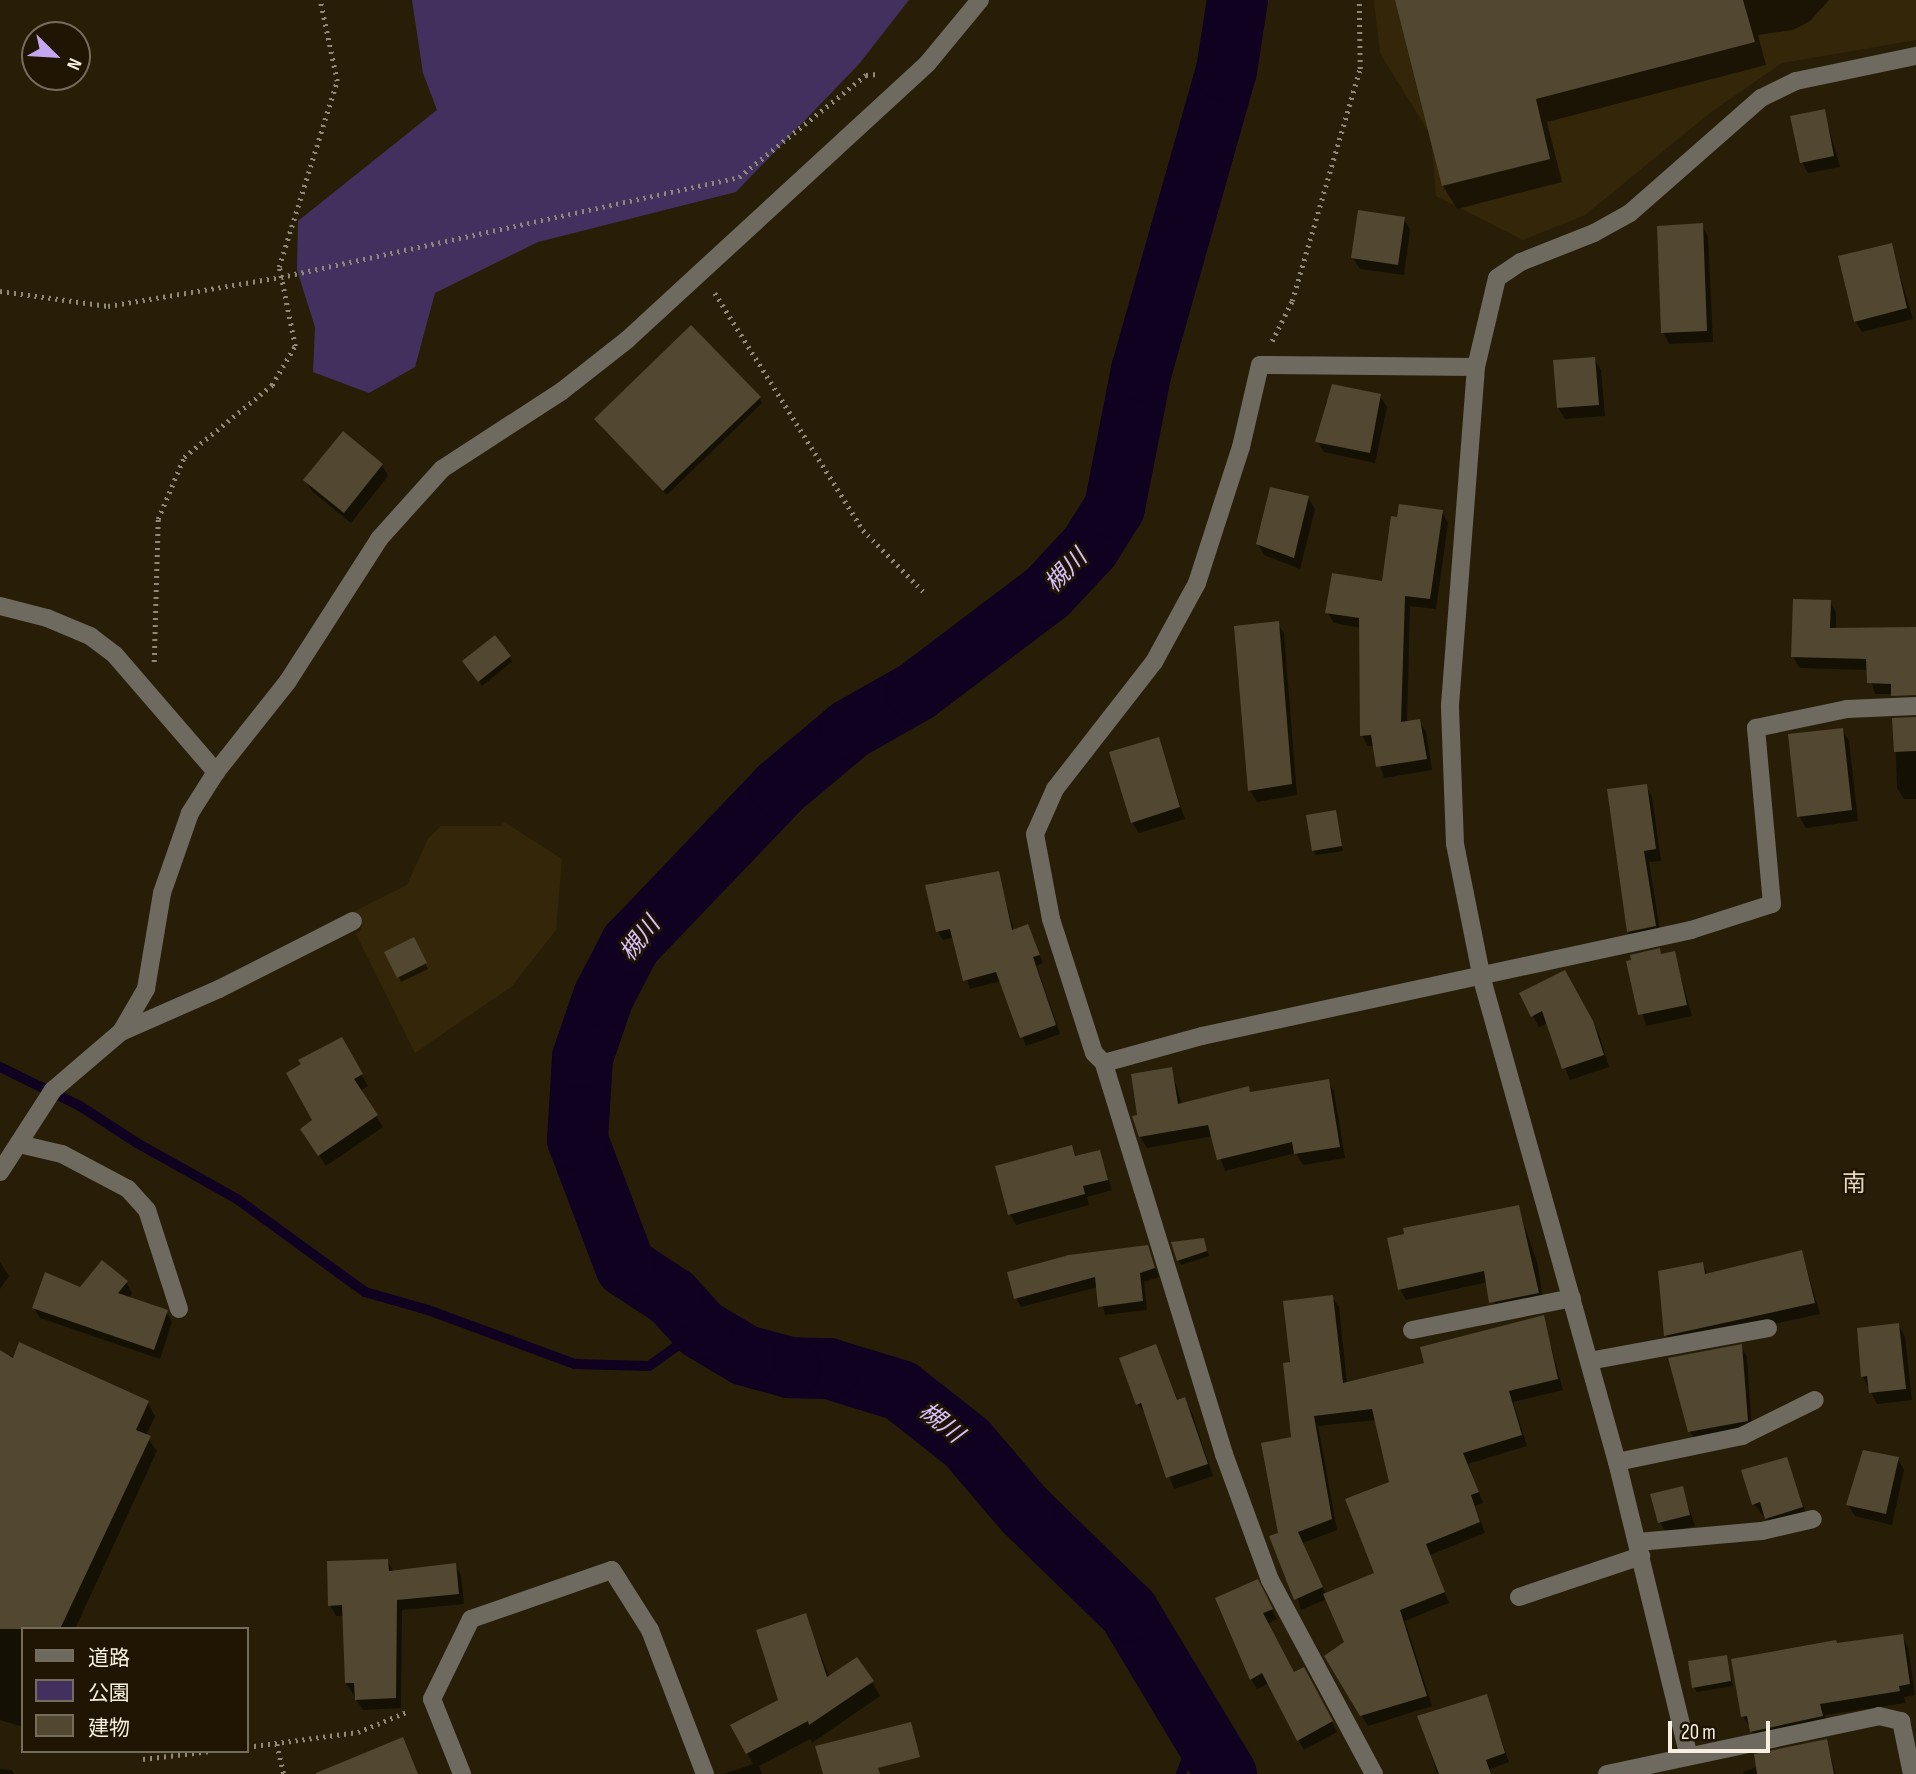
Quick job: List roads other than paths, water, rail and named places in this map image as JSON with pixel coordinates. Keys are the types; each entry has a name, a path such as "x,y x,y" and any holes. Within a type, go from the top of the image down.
{"street":[{"path":"121,1031 146,989 162,893 190,813 216,772 288,681 379,538 442,469 562,391 628,339 920,71 980,0"},
{"path":"1688,1753 1617,1462 1482,978 1455,844 1450,705 1476,367 1497,278 1521,262 1594,233 1630,213 1761,98 1796,81 1916,56"},
{"path":"1374,1774 1270,1580 1224,1454 1104,1063 1094,1053 1051,919 1035,834 1055,789 1154,662 1197,583 1241,447 1260,365 1476,367"},
{"path":"0,606 47,618 90,636 115,655 216,772"},
{"path":"1104,1063 1202,1036 1482,978 1691,930 1773,904 1756,728 1847,709 1916,706"},
{"path":"0,1172 53,1090 121,1031 219,989 353,921"},
{"path":"19,1144 62,1154 128,1189 147,1210 179,1309"},
{"path":"1412,1331 1572,1298"},
{"path":"1589,1361 1768,1328"},
{"path":"1617,1462 1742,1436 1815,1400"},
{"path":"1519,1597 1640,1549 1762,1531 1813,1519"},
{"path":"462,1774 432,1699 471,1619 612,1570 650,1630 705,1774"},
{"path":"1606,1774 1688,1753 1880,1717 1900,1721 1912,1774"}],"waterway":[{"name":"槻川","path":"1226,1774 1128,1611 1025,1511 966,1442 900,1390 828,1368 789,1367 745,1355 701,1329 672,1297 625,1266 577,1139 582,1057 603,996 630,944 780,787 849,729 916,691 1047,592 1089,547 1114,507 1141,370 1226,70 1237,0"},
{"path":"0,1067 80,1106 137,1143 237,1199 365,1292 428,1310 575,1364 649,1366 701,1329"},
{"path":"1181,1774 1198,1729"}],"district":[{"name":"南","path":"1854,1184"}]}
